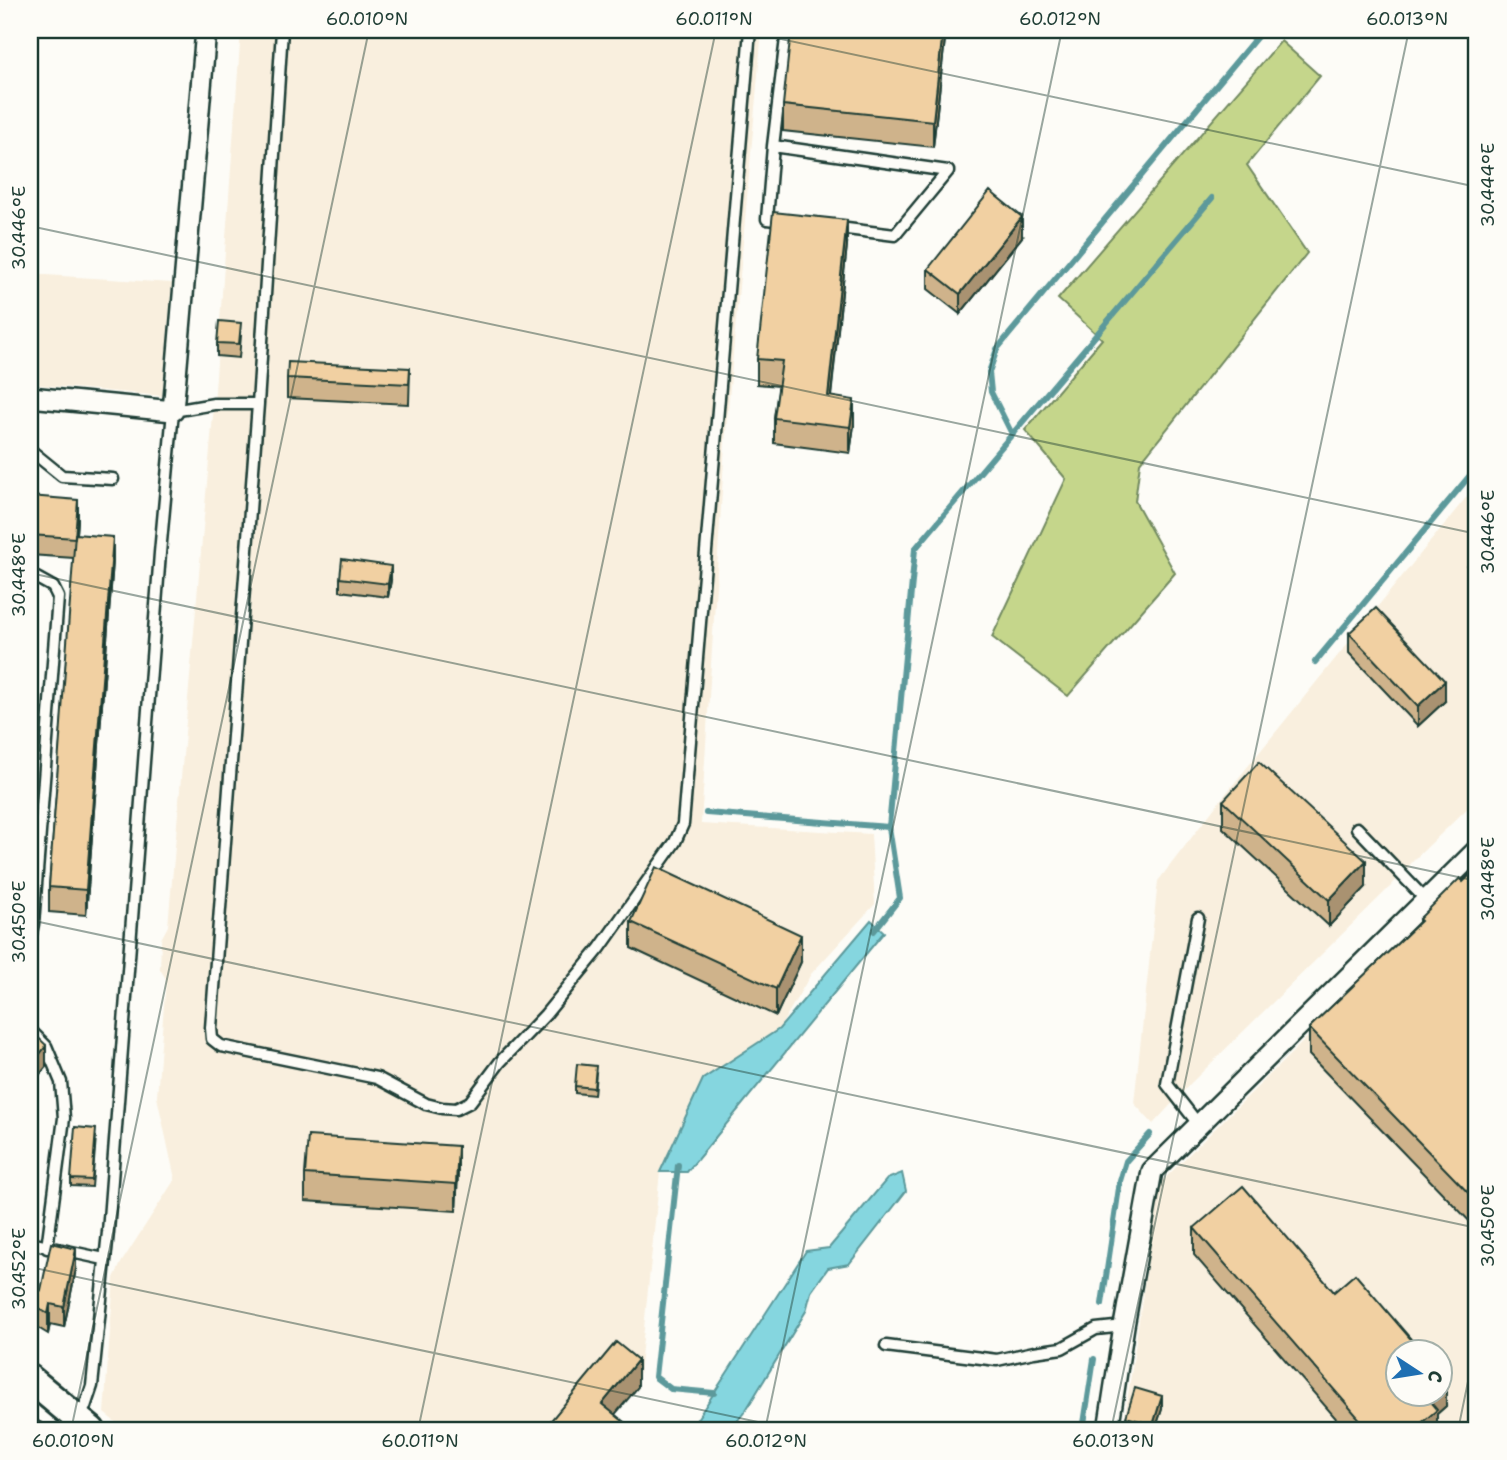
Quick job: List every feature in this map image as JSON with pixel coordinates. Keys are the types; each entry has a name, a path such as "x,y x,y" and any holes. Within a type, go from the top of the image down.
{"main road":[{"path":"30,1379 84,1425"}],"street":[{"path":"30,397 173,411 206,30"},
{"path":"1108,1430 1152,1171 1477,849"}],"lane":[{"path":"282,30 212,1040 221,1046 377,1078 426,1104 456,1109 470,1102 500,1062 545,1015 592,957 676,842 683,824 750,30"},
{"path":"774,146 948,171 895,235 767,219 774,146 787,30"},
{"path":"84,1425 85,1407 92,1386 108,1232 173,411 214,404 258,404"},
{"path":"30,450 62,476 113,479"},
{"path":"30,577 53,587 58,597 30,938"},
{"path":"1357,828 1426,900"},
{"path":"1198,918 1167,1084 1199,1125"},
{"path":"30,1030 46,1046 61,1082 64,1118 47,1248"},
{"path":"30,1243 104,1259"},
{"path":"887,1346 997,1360 1062,1348 1096,1329 1124,1326"}],"shaded area":[{"path":"241,30 762,30 725,443 701,824 871,834 875,904 811,974 779,1029 703,1079 660,1172 638,1387 602,1430 125,1430 104,1413 114,1278 175,1179 157,1097 166,979 160,969 161,939 168,926 214,404"},
{"path":"30,274 172,283 162,396 30,384"},
{"path":"1477,484 1477,799 1153,1124 1134,1103 1158,881"},
{"path":"1477,880 1477,1430 1123,1430 1159,1184 1333,1012"}],"green space":[{"path":"1281,41 1320,76 1247,165 1307,253 1140,463 1135,501 1175,573 1068,696 992,637 1066,479 1025,430 1102,339 1058,299"}],"water":[{"path":"871,920 884,932 687,1172 660,1172 703,1079 779,1029"},
{"path":"902,1173 906,1191 849,1264 828,1268 811,1292 806,1311 746,1410 730,1430 690,1430 806,1251 829,1248 887,1179"}],"building":[{"path":"791,30 943,30 933,121 783,105"},
{"path":"990,191 1022,217 960,294 928,269"},
{"path":"773,212 847,220 828,396 854,400 850,427 774,418 782,361 757,359"},
{"path":"219,321 241,323 239,344 217,343"},
{"path":"288,362 410,368 409,384 287,378"},
{"path":"30,496 78,500 75,538 30,535"},
{"path":"75,534 113,537 86,890 49,887"},
{"path":"342,559 391,566 388,584 340,578"},
{"path":"1376,608 1445,681 1418,706 1349,633"},
{"path":"1259,762 1366,861 1329,900 1223,801"},
{"path":"656,867 801,935 776,989 631,922"},
{"path":"1477,868 1477,1202 1309,1028 1421,921 1419,919 1460,878 1463,882"},
{"path":"30,1030 46,1046 30,1066"},
{"path":"577,1064 596,1066 594,1088 575,1086"},
{"path":"75,1127 96,1129 92,1180 71,1179"},
{"path":"308,1136 458,1146 456,1184 305,1174"},
{"path":"1243,1186 1334,1292 1355,1274 1410,1338 1384,1338 1384,1408 1437,1410 1413,1430 1369,1430 1194,1228"},
{"path":"51,1243 76,1249 64,1307 50,1304 48,1314 30,1303 30,1282 41,1290"},
{"path":"616,1342 638,1360 602,1404 634,1430 543,1430"},
{"path":"1135,1388 1162,1396 1153,1425 1126,1417"},
{"path":"30,1415 36,1420 51,1430 30,1430"}],"waterway":[{"path":"1012,434 991,392 989,372 997,349 1260,33"},
{"path":"706,813 889,827 915,549 1212,198"},
{"path":"1315,662 1477,467"},
{"path":"874,931 900,898 889,827"},
{"path":"1102,1304 1120,1181 1126,1161 1150,1134"},
{"path":"678,1165 655,1377 671,1389 714,1393"},
{"path":"1083,1430 1094,1359"}]}
